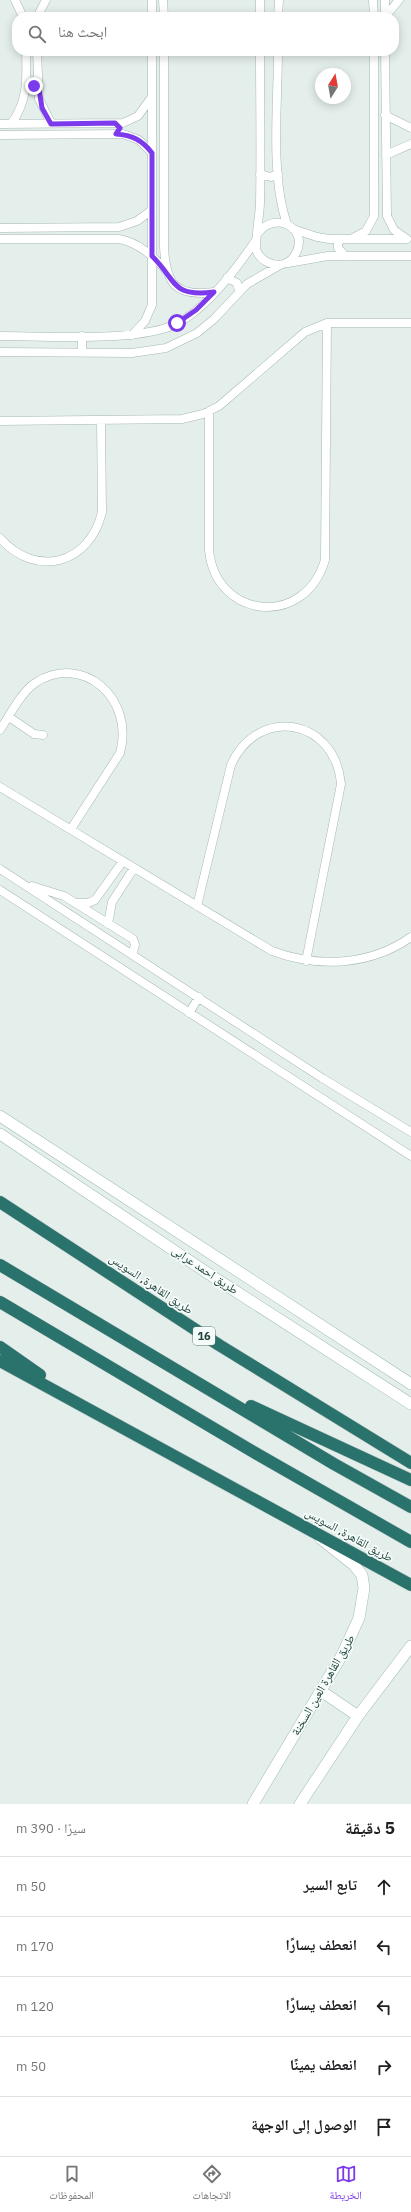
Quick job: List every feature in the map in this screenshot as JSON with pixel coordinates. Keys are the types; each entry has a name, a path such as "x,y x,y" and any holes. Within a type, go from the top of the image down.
{"highway":[{"name":"طريق القاهرة, السويس","path":"0,1202 218,1345 411,1463"},
{"path":"0,1265 334,1464 411,1507"},
{"name":"طريق القاهرة, السويس","path":"0,1302 264,1458 411,1542"},
{"path":"0,1347 87,1407"},
{"name":"طريق القاهرة, السويس","path":"0,1361 87,1407 411,1585"},
{"path":"205,1386 411,1480"}],"street":[{"path":"15,0 21,12"},
{"path":"40,12 46,0"},
{"path":"146,0 152,3"},
{"path":"164,0 164,12"},
{"path":"260,0 260,12"},
{"path":"278,0 278,12"},
{"path":"374,0 374,12"},
{"path":"385,0 385,12"},
{"path":"389,12 399,0"},
{"path":"11,124 23,104 27,82 26,56"},
{"path":"37,56 38,82 42,108 51,124"},
{"path":"132,335 145,321 151,309 152,56"},
{"path":"164,56 164,247 167,271"},
{"path":"260,56 258,253 262,258 274,265 315,257 411,256"},
{"path":"0,352 144,352 177,344 206,326 239,291 254,279 292,259 299,247 297,234 290,226 279,194 278,56"},
{"path":"351,239 366,231 374,216 374,56"},
{"path":"385,56 386,200 389,223 397,233 409,239"},
{"path":"152,68 164,67"},
{"path":"27,82 34,86 38,82"},
{"path":"0,124 123,123 138,116 152,97"},
{"path":"385,115 411,128"},
{"path":"115,123 120,128 116,134"},
{"path":"0,135 116,134 131,136 139,140 152,153"},
{"path":"386,155 411,144"},
{"path":"260,174 267,177 278,174"},
{"path":"374,199 381,202 386,200"},
{"path":"0,228 119,227 137,221 152,210"},
{"path":"0,336 132,335 156,332 177,323 196,310 227,278 257,236 268,224 281,222 317,237 342,239 409,239"},
{"path":"119,227 122,233 119,239"},
{"path":"0,239 119,239 137,244 167,271 174,284 186,292 192,294 214,292"},
{"path":"342,239 338,243 338,248 344,256"},
{"path":"227,278 237,283 239,291"},
{"path":"209,411 209,550 213,571 224,589 242,601 252,605 273,607 294,601 311,588 317,580 325,560 327,323"},
{"path":"0,421 182,419 209,411 218,406 305,332 327,323 411,323"},
{"path":"82,336 82,352"},
{"path":"0,538 9,548 21,556 33,561 48,562 60,560 73,555 84,547 93,537 99,525 102,512 101,420"},
{"path":"0,730 27,690 47,678 71,674 94,681 112,696 118,706 124,730 120,753 71,829"},
{"path":"9,717 34,734 43,735"},
{"path":"197,906 231,765 236,754 253,736 276,727 294,727 311,733 322,740 336,760 340,784 306,960"},
{"path":"0,787 272,951 306,960 330,962 365,958 387,950 411,937"},
{"path":"76,902 88,903 95,900 123,861"},
{"path":"108,924 112,902 134,868"},
{"path":"0,869 24,883 322,1078 411,1132"},
{"path":"24,883 55,892 76,902 133,939 135,945 132,955"},
{"path":"0,890 411,1156"},
{"path":"100,894 112,902"},
{"path":"189,1013 199,997"},
{"name":"طريق احمد عرابى","path":"0,1116 411,1384"},
{"name":"طريق احمد عرابى","path":"0,1134 215,1278 411,1404"},
{"path":"380,1384 389,1370"},
{"name":"طريق القاهرة العين السخنة","path":"253,1804 321,1691 356,1628 361,1608 364,1584 357,1568 313,1532"},
{"path":"300,1804 358,1716 411,1646"},
{"path":"321,1691 358,1716"}],"route":[{"path":"34,86 38,82 39,99 51,124 115,123 120,128 120,131 116,134 131,136 139,140 152,153 152,256 167,271 170,279 179,289 192,294 214,292 196,310 177,323"}]}
